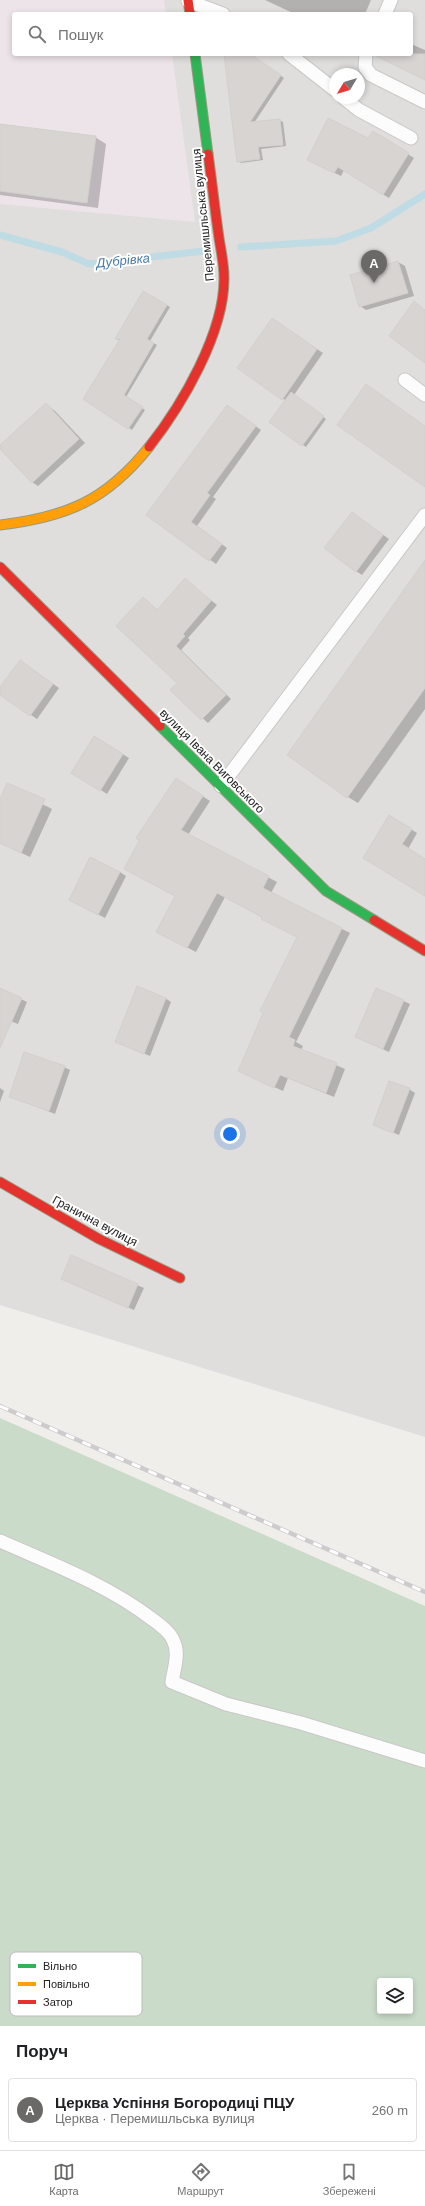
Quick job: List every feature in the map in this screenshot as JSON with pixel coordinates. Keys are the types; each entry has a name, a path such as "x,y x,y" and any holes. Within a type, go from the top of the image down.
{"street":[{"path":"188,0 190,12"},
{"name":"Перемишльська вулиця","path":"0,525 42,520 79,504 107,488 154,441 178,404 202,359 219,313 224,277 195,56"},
{"name":"вулиця Івана Виговського","path":"0,567 326,891 425,951"},
{"name":"Гранична вулиця","path":"0,1182 99,1239 180,1278"}],"lane":[{"path":"188,0 218,12"},
{"path":"386,12 391,0"},
{"path":"292,56 329,85"},
{"path":"366,56 365,68 370,75 425,102"},
{"path":"352,104 359,110 411,138"},
{"path":"404,380 425,395"},
{"path":"221,786 425,515"},
{"path":"0,1541 92,1582 129,1602 160,1625 173,1639 177,1654 172,1682 226,1704 301,1723 425,1761"}],"shaded area":[{"path":"0,0 425,0 425,1437 0,1305"},
{"path":"0,0 164,0 166,12 12,12 12,56 172,56 195,222 0,204"}],"green space":[{"path":"0,1418 425,1606 425,2026 0,2026"}],"building":[{"path":"413,54 425,54 425,80 376,56 413,56"},
{"path":"224,56 253,56 281,75 250,122 280,119 283,145 258,147 260,159 237,162"},
{"path":"328,118 368,138 373,131 409,153 383,195 338,167 334,173 307,160"},
{"path":"0,124 96,136 87,203 0,191"},
{"path":"398,261 408,293 359,307 350,275"},
{"path":"143,291 167,305 147,339 154,343 124,395 143,407 128,429 83,399 120,339 115,339"},
{"path":"414,301 425,310 425,363 389,336"},
{"path":"272,318 317,349 282,400 237,368"},
{"path":"366,384 425,426 425,487 337,425"},
{"path":"291,392 324,416 302,446 269,422"},
{"path":"46,403 79,439 32,483 0,449 0,445"},
{"path":"227,405 256,426 207,493 210,495 191,522 222,544 209,561 146,515"},
{"path":"352,512 383,535 356,572 324,548"},
{"path":"425,560 425,688 347,798 287,755"},
{"path":"185,578 211,601 183,634 185,636 176,646 226,695 201,720 170,690 177,683 116,626 143,597 157,610"},
{"path":"20,660 53,684 30,716 0,695 0,687"},
{"path":"94,736 123,754 100,791 71,773"},
{"path":"176,778 203,796 181,830 269,876 263,888 342,928 289,1037 295,1040 293,1046 337,1063 326,1093 280,1075 274,1088 238,1071 263,1013 260,1011 297,937 261,919 262,917 217,893 187,948 156,932 175,896 124,869 139,841 136,838"},
{"path":"7,783 45,799 21,853 0,843 0,799"},
{"path":"389,815 412,829 402,844 425,859 425,896 363,858"},
{"path":"90,857 120,872 98,915 69,900"},
{"path":"137,986 166,998 144,1054 115,1042"},
{"path":"0,988 22,998 0,1048"},
{"path":"376,988 404,1000 383,1049 355,1037"},
{"path":"24,1052 65,1066 49,1111 9,1097"},
{"path":"389,1081 410,1088 393,1133 373,1125"},
{"path":"71,1255 138,1284 128,1308 61,1279"}],"waterway":[{"name":"Дубрівка","path":"241,247 336,241 371,228 425,194"},
{"name":"Дубрівка","path":"0,235 62,252 89,264 204,251"}],"railway":[{"path":"0,1406 425,1592"}],"traffic: fast":[{"path":"195,56 208,154"},
{"path":"160,726 326,891 374,920"}],"traffic: slow":[{"path":"0,525 24,522 45,517 65,511 83,503 117,481 133,466 149,447"}],"traffic: jam":[{"path":"188,0 190,12"},
{"path":"149,447 175,410 199,367 217,321 222,298 224,267 208,154"},
{"path":"0,567 160,726"},
{"path":"374,920 425,951"},
{"path":"0,1182 99,1239 180,1278"}],"place":[{"name":"Церква Успіння Богородиці ПЦУ","path":"374,283"}]}
